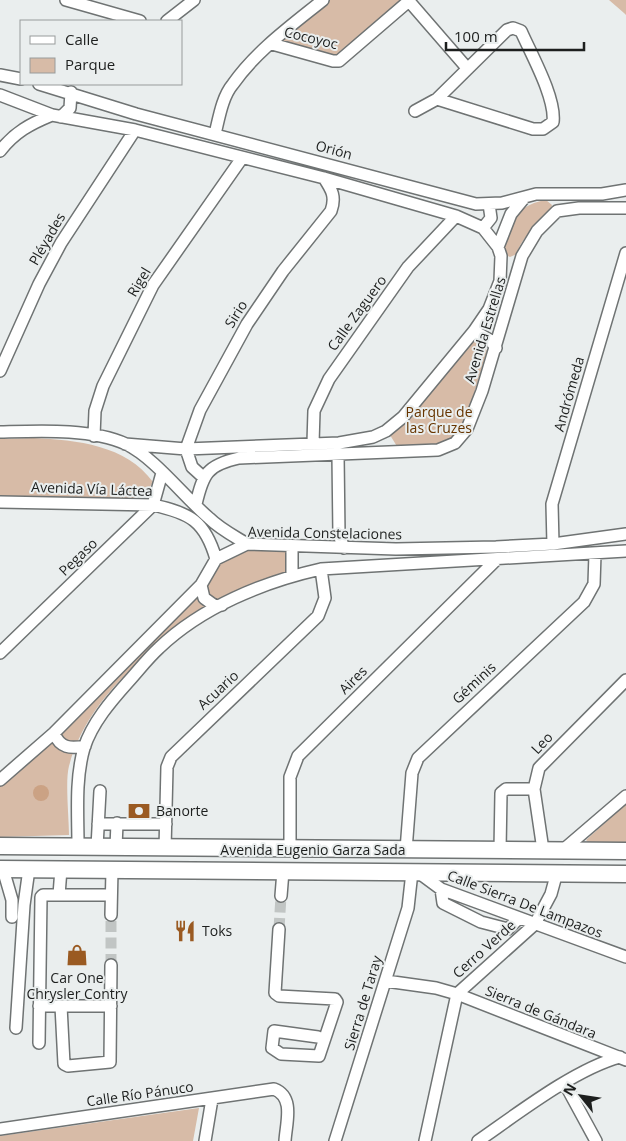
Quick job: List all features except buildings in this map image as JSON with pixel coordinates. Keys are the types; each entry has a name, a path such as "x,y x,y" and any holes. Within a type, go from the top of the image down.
{"highway":[{"name":"Avenida Eugenio Garza Sada","path":"0,846 290,850 626,851"},
{"name":"Avenida Eugenio Garza Sada","path":"3,871 61,869 626,874"}],"street":[{"path":"66,0 136,20"},
{"path":"168,20 194,0"},
{"name":"Cocoyoc","path":"215,134 222,107 232,84 272,44 323,0"},
{"path":"409,0 468,68"},
{"name":"Cocoyoc","path":"272,44 334,62 339,61 409,0"},
{"path":"415,112 437,99 507,30 513,28 521,31 546,91 554,116 552,122 543,129 533,129 437,99"},
{"path":"0,75 20,79"},
{"name":"Orión","path":"43,85 71,92 136,114 468,202 489,204 554,193 602,194 626,190"},
{"path":"0,150 15,134 27,125 56,116 70,108 71,92"},
{"path":"0,95 56,116 134,130 324,178 456,216 483,228 500,252 510,260 522,256"},
{"name":"Pléyades","path":"0,371 39,284 61,244 134,130"},
{"name":"Rigel","path":"94,436 95,411 103,386 153,285 242,158"},
{"name":"Sirio","path":"186,449 200,410 247,324 283,271 331,211 334,202 334,192 324,178"},
{"path":"554,193 557,211 580,208 626,208"},
{"name":"Avenida Estrellas","path":"0,432 47,431 94,436 125,444 186,449 358,441 386,431 403,418 474,331 489,309 500,281 500,252 511,214 525,197"},
{"path":"483,228 491,218 489,204"},
{"name":"Avenida Estrellas","path":"203,477 218,464 239,458 438,450 455,443 461,438 482,391 522,256 537,231 557,211"},
{"name":"Calle Zaguero","path":"313,443 314,411 329,379 408,267 456,216"},
{"name":"Andrómeda","path":"553,544 552,504 626,253"},
{"path":"474,331 490,340 496,348"},
{"path":"386,431 394,452"},
{"name":"Avenida Estrellas","path":"125,444 141,454 162,474"},
{"path":"186,449 192,467 203,477 196,504"},
{"path":"338,455 339,535 344,548"},
{"name":"Avenida Vía Láctea","path":"162,474 219,527 247,544"},
{"name":"Pegaso","path":"0,653 153,505 162,474"},
{"name":"Avenida Vía Láctea","path":"0,502 153,505 177,510 201,525 211,541 216,559"},
{"name":"Avenida Constelaciones","path":"216,559 247,544 292,547 406,549 553,544 626,534"},
{"path":"292,547 292,575"},
{"path":"78,846 78,789 85,746 107,704 159,648 188,625 222,605 292,575 321,569 626,551"},
{"name":"Géminis","path":"406,850 412,773 418,758 584,602 594,584 595,554"},
{"path":"0,780 54,733 201,584 216,559"},
{"name":"Aires","path":"290,850 290,777 298,756 497,559"},
{"name":"Acuario","path":"165,849 167,767 171,757 318,616 325,598 321,569"},
{"path":"201,584 204,598 215,606 222,605"},
{"name":"Leo","path":"543,850 534,789 536,776 546,759 626,680"},
{"path":"54,733 58,741 66,747 85,746"},
{"path":"500,850 501,793 506,789 534,789"},
{"path":"97,847 100,791"},
{"path":"563,850 626,796"},
{"path":"116,847 117,823"},
{"path":"98,824 166,824"},
{"path":"8,902 29,869"},
{"path":"60,895 61,869"},
{"path":"111,915 112,870"},
{"path":"3,871 8,902"},
{"path":"3,871 8,902 16,1028"},
{"path":"281,896 283,871"},
{"name":"Calle Sierra De Lampazos","path":"415,871 441,889 626,958"},
{"name":"Sierra de Taray","path":"336,1141 408,908 415,871"},
{"name":"Cerro Verde","path":"425,1141 457,994 468,982 535,924 550,894 557,872"},
{"path":"441,889 443,903 481,922 508,929 519,918"},
{"path":"39,1043 41,898 44,895 110,895"},
{"path":"279,929 275,993 279,996 334,999 337,1002 318,1057 281,1054 272,1048 274,1031 318,1037"},
{"path":"61,1006 63,1062 68,1066 106,1063 111,1060 111,966"},
{"name":"Sierra de Gándara","path":"386,981 436,988 457,994 623,1058"},
{"path":"39,1006 111,1006"},
{"path":"478,1141 495,1136 565,1084 623,1058"},
{"path":"565,1084 596,1141"},
{"name":"Calle Río Pánuco","path":"0,1130 274,1089 283,1093 288,1103 284,1141"},
{"path":"205,1141 212,1099"}],"green space":[{"path":"324,0 408,0 339,61 272,44"},
{"path":"609,0 626,0 626,15 624,13"},
{"path":"546,200 552,205 550,210 524,239 517,254 510,257 502,253 504,233 513,218 527,206"},
{"name":"Parque de las Cruzes","path":"479,341 487,351 463,429 448,444 398,448 390,435 470,343"},
{"path":"34,438 83,443 115,452 142,470 153,482 146,494 131,499 0,499 0,439"},
{"path":"243,549 288,551 289,572 225,600 209,601 204,581 212,567"},
{"path":"197,597 199,603 209,608 166,640 125,675 92,716 79,740 68,773 69,835 0,837 0,782"},
{"path":"626,804 626,842 589,843 586,840"},
{"path":"199,1108 193,1141 0,1141 0,1136"}],"shaded area":[{"path":"41,785 47,787 49,793 47,799 41,801 35,799 33,793 35,787"}],"tunnel":[{"path":"279,929 281,896"},
{"path":"111,915 111,965"}],"place":[{"name":"Banorte","path":"139,811"},
{"name":"Toks","path":"185,931"},
{"name":"Car One Chrysler Contry","path":"77,955"}]}
